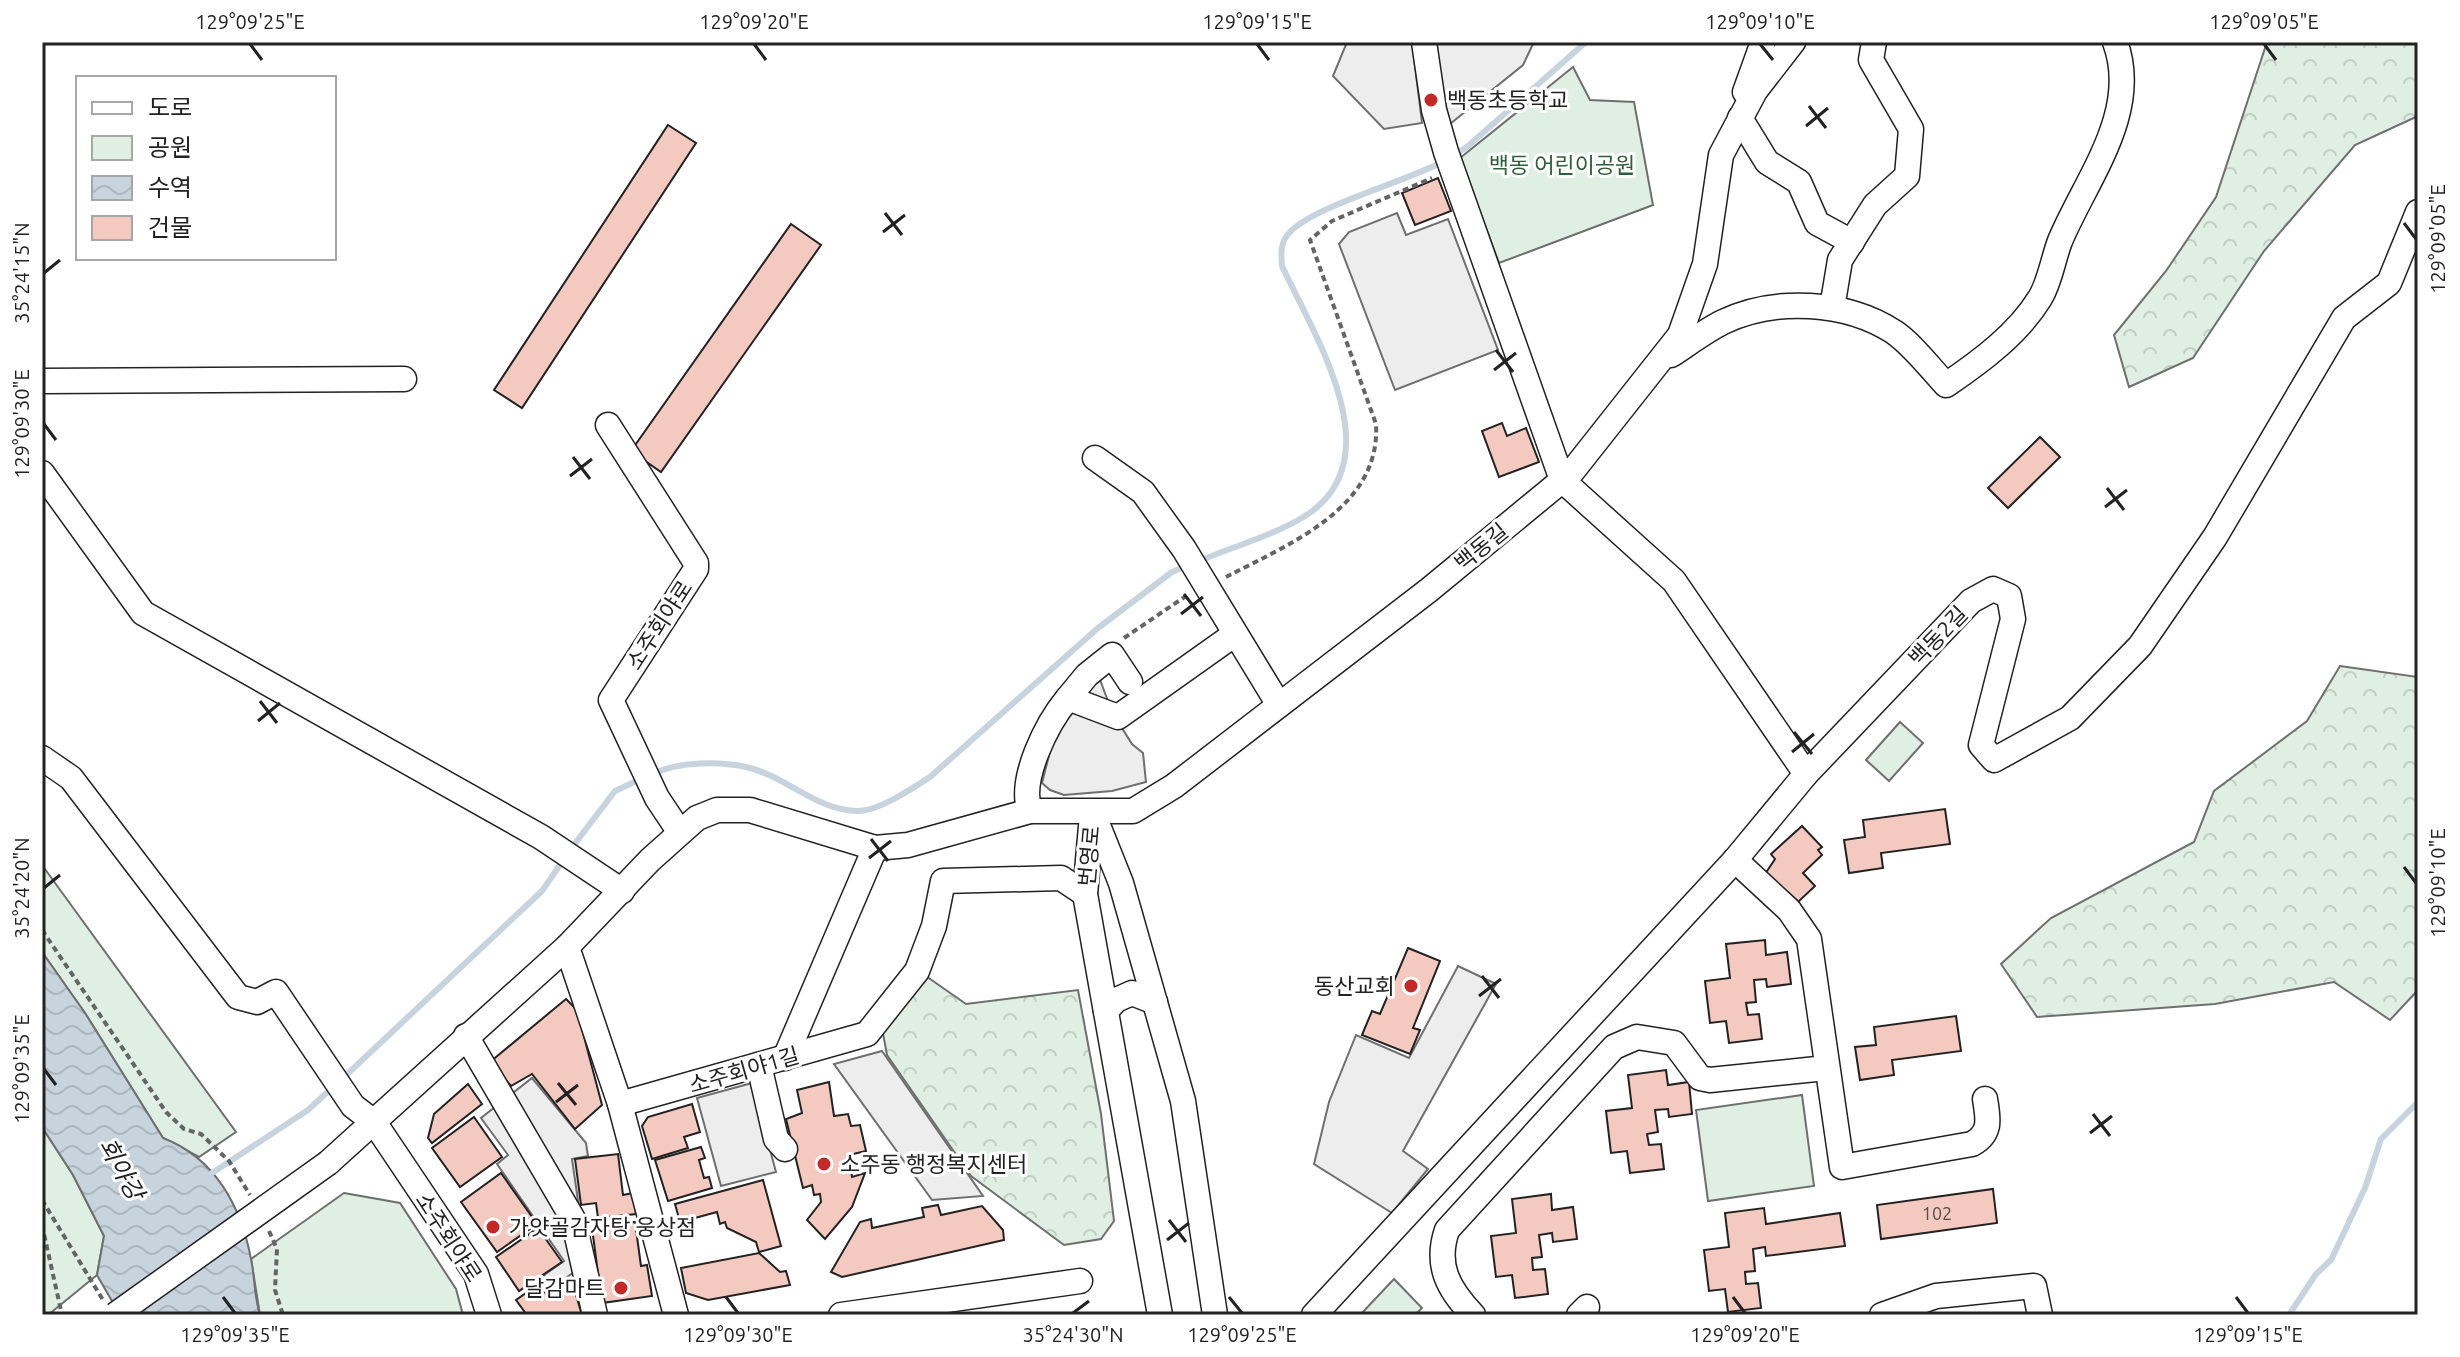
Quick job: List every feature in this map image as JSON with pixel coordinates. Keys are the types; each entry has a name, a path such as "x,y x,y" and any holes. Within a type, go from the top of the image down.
{"street":[{"path":"1314,1315 1735,860 1806,774 1674,581 1562,480 1449,161 1434,110 1424,42"},
{"name":"백동길","path":"1093,813 1133,811 1174,786 1562,480 1680,335 1705,264 1721,155 1763,42"},
{"name":"백동길","path":"1721,155 1755,91 1793,42"},
{"path":"1832,308 1840,260 1875,205 1907,176 1911,129 1871,60 1874,42"},
{"path":"1660,361 1723,322 1753,311 1816,305 1859,314 1896,334 1946,385 1985,360 2040,298 2061,240 2107,151 2124,68 2115,42"},
{"path":"1740,118 1767,162 1799,182 1817,223 1852,242"},
{"name":"백동2길","path":"1806,774 1971,601 1993,589 2009,596 2013,619 1981,745 1994,760 2070,718 2140,646 2215,537 2344,318 2389,283 2418,212"},
{"path":"42,381 404,379"},
{"name":"소주회야로","path":"608,425 696,563 696,569 611,700 657,798 679,831"},
{"path":"1095,458 1143,492 1279,705"},
{"path":"42,473 143,613 541,837 622,891"},
{"path":"1068,698 1118,717 1235,634"},
{"path":"1030,811 1025,797 1050,720 1087,675 1112,655 1130,682"},
{"name":"소주회야로","path":"42,758 71,778 238,997 257,1002 276,992 353,1106 374,1122 476,1274 489,1315"},
{"path":"110,1309 328,1163 567,947 679,831 697,818 738,808 875,848 908,845 1030,811 1093,813"},
{"name":"번영로","path":"1093,813 1085,894 1160,1315"},
{"name":"번영로","path":"1093,813 1121,883 1183,1101 1215,1315"},
{"path":"785,1058 875,848"},
{"path":"1735,860 1789,910 1809,939 1822,994 1826,1068 1842,1167 1972,1144 1983,1137 1988,1128 1985,1099"},
{"name":"소주회야1길","path":"620,1104 867,1034 917,971 934,926 943,881 1061,878 1085,894"},
{"path":"567,947 620,1104 676,1315"},
{"path":"1106,1011 1116,1000 1132,993 1155,1002"},
{"path":"466,1036 573,1219 595,1315"},
{"path":"1473,1315 1444,1276 1441,1248 1447,1230 1614,1047 1637,1037 1674,1043 1700,1078 1710,1080 1826,1068"},
{"path":"759,1065 776,1139 785,1149"},
{"path":"841,1315 885,1312 1080,1281"},
{"path":"1882,1315 1936,1296 2034,1286 2040,1315"}],"path":[{"path":"1116,644 1178,599 1284,547 1347,503 1366,478 1377,443 1376,424 1310,240 1332,221 1449,161"},
{"path":"42,930 166,1112 184,1129 201,1134 242,1180"},
{"path":"42,1200 110,1309"},
{"path":"42,1225 62,1315"},
{"path":"275,1290 283,1315"}],"green space":[{"path":"2267,42 2418,42 2418,116 2355,145 2264,251 2193,358 2129,387 2114,335 2166,271 2216,197"},
{"name":"백동 어린이공원","path":"1573,67 1590,100 1634,102 1653,205 1499,263 1460,158"},
{"path":"2340,666 2418,677 2418,990 2390,1020 2334,982 2215,1004 2037,1017 2001,964 2051,918 2194,842 2214,791 2307,721"},
{"path":"1900,722 1923,743 1889,781 1866,760"},
{"path":"42,865 236,1132 199,1157 163,1138 85,1013 42,952"},
{"path":"923,974 966,1004 1078,990 1101,1114 1114,1221 1101,1239 1064,1245 971,1176 887,1055 882,1028"},
{"path":"1802,1095 1814,1186 1708,1201 1696,1110"},
{"path":"42,1127 73,1175 104,1236 97,1275 48,1315 42,1315"},
{"path":"344,1193 400,1203 456,1289 463,1315 260,1315 251,1259"},
{"path":"1394,1279 1422,1308 1415,1315 1360,1315"}],"shaded area":[{"path":"1347,42 1412,42 1422,123 1384,129 1333,76"},
{"path":"1430,42 1534,42 1523,65 1450,124"},
{"path":"1397,213 1406,235 1448,219 1498,350 1395,390 1339,244 1349,232"},
{"path":"1099,677 1112,712 1132,744 1143,753 1146,782 1112,791 1064,795 1050,790 1042,783 1054,736"},
{"path":"1458,966 1496,984 1403,1151 1428,1169 1392,1213 1314,1164 1329,1102 1356,1035 1409,1058"},
{"path":"882,1051 983,1196 932,1200 834,1064"},
{"path":"532,1078 586,1143 588,1156 572,1159 587,1263 553,1287 544,1275 564,1261 497,1164 508,1155 481,1118"},
{"path":"752,1083 776,1172 721,1186 697,1098"}],"water":[{"name":"회야강","path":"42,952 85,1013 163,1138 197,1158 223,1186 246,1239 260,1315 120,1315 97,1275 104,1236 73,1175 42,1127"}],"building":[{"path":"668,125 696,143 522,408 494,390"},
{"path":"1438,178 1451,211 1415,225 1402,193"},
{"path":"791,224 821,245 661,472 631,451"},
{"path":"1502,423 1507,436 1526,428 1539,462 1499,477 1482,431"},
{"path":"2040,437 2060,457 2008,508 1988,488"},
{"path":"1945,809 1950,844 1881,853 1883,868 1849,873 1844,840 1865,837 1863,820"},
{"path":"1802,826 1822,847 1818,850 1822,855 1803,873 1815,886 1797,903 1765,874 1775,859 1771,854"},
{"path":"1765,940 1766,955 1787,952 1791,984 1767,987 1766,979 1754,980 1756,1002 1746,1003 1748,1015 1759,1014 1762,1039 1729,1043 1726,1021 1710,1023 1705,981 1730,978 1726,944"},
{"name":"동산교회","path":"1408,948 1440,961 1413,1028 1420,1030 1410,1054 1362,1035 1372,1011 1380,1014"},
{"path":"566,999 577,1010 602,1105 575,1129 532,1074 511,1086 490,1062"},
{"path":"1956,1016 1961,1051 1892,1060 1894,1075 1860,1080 1855,1047 1876,1045 1874,1027"},
{"path":"1666,1070 1668,1085 1689,1082 1692,1114 1669,1117 1668,1109 1655,1110 1658,1132 1647,1134 1649,1145 1661,1144 1664,1169 1630,1173 1627,1151 1611,1153 1606,1111 1632,1108 1628,1075"},
{"name":"소주동 행정복지센터","path":"829,1082 834,1116 848,1114 851,1126 860,1125 866,1151 849,1155 852,1177 865,1173 852,1207 825,1239 807,1220 821,1202 820,1194 814,1195 812,1185 803,1188 786,1119 802,1113 797,1090"},
{"path":"468,1084 482,1104 432,1143 428,1138 434,1114"},
{"path":"692,1104 700,1132 684,1137 688,1148 652,1159 642,1126 648,1117"},
{"path":"474,1117 502,1157 460,1187 432,1148"},
{"path":"701,1147 705,1158 699,1160 704,1178 709,1177 712,1188 668,1201 655,1160"},
{"path":"618,1154 623,1195 633,1193 636,1214 598,1218 596,1203 581,1205 575,1159"},
{"path":"501,1173 537,1224 497,1252 461,1202"},
{"path":"763,1180 781,1246 759,1252 756,1242 727,1228 725,1222 720,1224 717,1212 680,1222 675,1204"},
{"path":"1993,1189 1997,1223 1881,1239 1877,1205"},
{"path":"1551,1194 1552,1210 1573,1207 1577,1239 1553,1242 1552,1233 1539,1235 1542,1257 1532,1258 1533,1270 1545,1269 1548,1294 1515,1298 1512,1275 1496,1277 1491,1236 1516,1233 1512,1199"},
{"path":"938,1205 941,1215 982,1206 1003,1230 1004,1240 842,1277 831,1272 860,1222 871,1219 872,1228 924,1217 922,1208"},
{"path":"1764,1208 1766,1224 1840,1213 1845,1246 1766,1256 1765,1247 1753,1249 1755,1271 1745,1272 1746,1284 1758,1283 1761,1308 1728,1312 1725,1289 1709,1291 1704,1250 1729,1247 1725,1213"},
{"path":"635,1222 641,1266 647,1265 652,1296 602,1303 592,1228"},
{"path":"538,1228 562,1262 519,1291 496,1257"},
{"path":"759,1253 780,1272 786,1271 790,1285 708,1300 686,1293 681,1268"},
{"path":"539,1284 547,1295 573,1285 582,1315 527,1315 516,1300"}],"waterway":[{"path":"1452,157 1586,42"},
{"path":"1197,562 1305,516 1331,492 1344,463 1346,430 1339,396 1312,326 1282,266 1284,240 1302,222 1319,213 1442,162"},
{"path":"653,774 688,765 714,763 739,766 763,772 829,806 858,811 876,807 930,777 1098,628 1172,572 1186,566"},
{"path":"570,850 615,791 643,778"},
{"path":"342,1079 542,891 564,859"},
{"path":"206,1177 308,1110 334,1086"},
{"path":"2289,1315 2316,1274 2331,1260 2365,1188 2381,1139 2418,1102"}],"place":[{"name":"백동초등학교","path":"1431,100"},
{"name":"동산교회","path":"1411,986"},
{"name":"소주동 행정복지센터","path":"824,1164"},
{"name":"가얏골감자탕 웅상점","path":"493,1227"},
{"name":"달감마트","path":"621,1288"}]}
